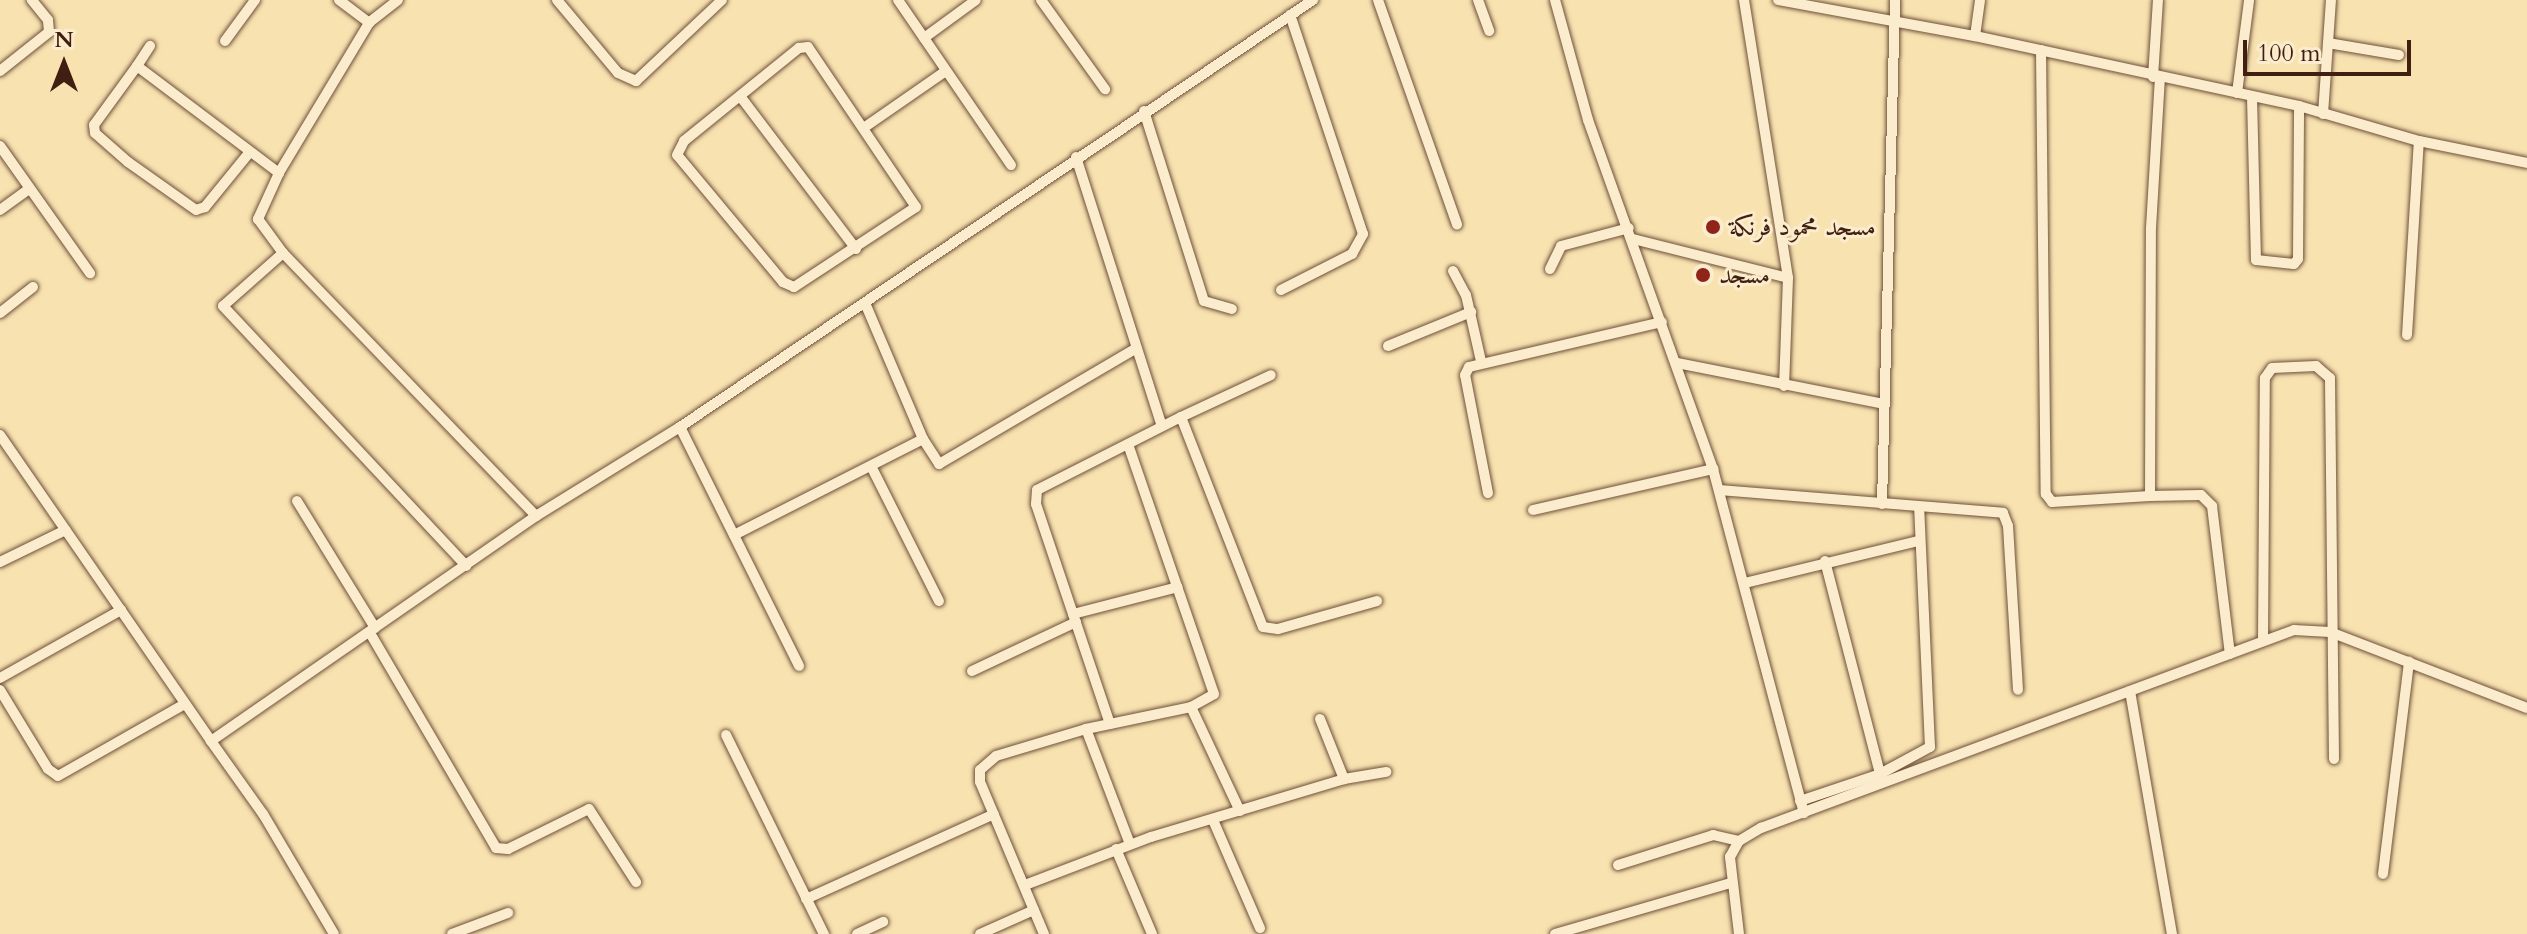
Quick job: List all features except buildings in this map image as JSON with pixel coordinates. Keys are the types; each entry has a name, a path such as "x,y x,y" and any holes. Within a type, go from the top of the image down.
{"street":[{"path":"0,71 49,32 48,20 32,0"},
{"path":"225,41 255,0"},
{"path":"339,0 369,23"},
{"path":"398,0 369,23 257,215 283,253 536,516"},
{"path":"557,0 618,73 636,81 722,0"},
{"path":"898,0 1011,165"},
{"path":"924,38 976,0"},
{"path":"1041,0 1105,89"},
{"path":"211,741 536,516 680,427 1144,111 1313,0"},
{"path":"1378,0 1457,224"},
{"path":"1478,0 1489,31"},
{"path":"1555,0 1588,120 1713,469 1804,813"},
{"path":"1744,0 1788,278 1784,386"},
{"path":"1778,0 1975,36 2156,78 2299,106 2419,141 2527,163"},
{"path":"1882,504 1892,21 1895,0"},
{"path":"1975,36 1980,0"},
{"path":"2150,496 2151,228 2158,0"},
{"path":"2237,93 2249,0"},
{"path":"2323,114 2331,0"},
{"path":"1281,290 1352,254 1363,234 1290,15"},
{"path":"2328,43 2399,55"},
{"path":"150,46 94,125 95,133 128,162 196,210 205,207 249,153"},
{"path":"808,47 865,127 916,207 801,286 787,285 679,161 684,141 799,48 808,47"},
{"path":"2041,50 2046,494 2052,502 2201,495 2212,506 2230,654"},
{"path":"137,66 279,173"},
{"path":"865,127 946,71"},
{"path":"740,96 856,249"},
{"path":"2252,97 2256,260 2294,264 2298,259 2299,106"},
{"path":"1144,111 1204,301 1232,309"},
{"path":"2407,335 2419,141"},
{"path":"0,146 90,273"},
{"path":"1076,157 1162,426"},
{"path":"0,210 29,189"},
{"path":"1550,269 1561,246 1629,228"},
{"path":"1633,239 1788,278"},
{"path":"283,253 223,306 466,566"},
{"path":"1453,271 1471,312 1481,361"},
{"path":"0,313 33,287"},
{"path":"865,303 934,462 948,462 1137,348"},
{"path":"1388,346 1471,312"},
{"path":"1488,493 1465,375 1481,361 1662,322"},
{"path":"1677,363 1885,404"},
{"path":"2263,641 2265,378 2272,368 2316,366 2330,378 2330,632 2334,759"},
{"path":"1110,724 1036,504 1037,490 1271,375"},
{"path":"1181,417 1263,627 1278,629 1377,601"},
{"path":"680,427 799,666"},
{"path":"0,435 263,814 334,934"},
{"path":"734,535 872,468 923,439"},
{"path":"1044,934 980,782 986,763 1086,729 1191,707 1209,700 1214,685 1128,444"},
{"path":"872,468 939,601"},
{"path":"1533,510 1713,469"},
{"path":"1719,490 1999,511 2005,516 2018,690"},
{"path":"297,501 496,848 508,849 589,809 636,882"},
{"path":"1800,801 1880,774 1921,755 1930,747 1933,731 1919,507"},
{"path":"0,562 66,530"},
{"path":"1745,583 1825,561 1919,541"},
{"path":"1825,561 1880,774"},
{"path":"972,671 1074,618 1178,587"},
{"path":"0,678 121,610"},
{"path":"1618,865 1713,835 1739,841 1804,813 2294,630 2330,632 2527,708"},
{"path":"2383,874 2409,662"},
{"path":"0,690 48,769 58,776 185,704"},
{"path":"2130,691 2172,934"},
{"path":"1191,707 1240,811"},
{"path":"1320,719 1344,779"},
{"path":"1086,729 1130,844"},
{"path":"726,735 824,934"},
{"path":"1025,885 1130,844 1344,779 1386,772"},
{"path":"806,899 994,814"},
{"path":"1213,820 1260,928"},
{"path":"1739,841 1730,857 1730,883 1739,934"},
{"path":"1116,849 1152,934"},
{"path":"1555,934 1730,883"},
{"path":"980,934 1034,910"},
{"path":"452,934 508,913"},
{"path":"857,934 883,922"}],"place":[{"name":"مسجد محمود فرنكة","path":"1713,227"},
{"name":"مسجد","path":"1703,275"}]}
